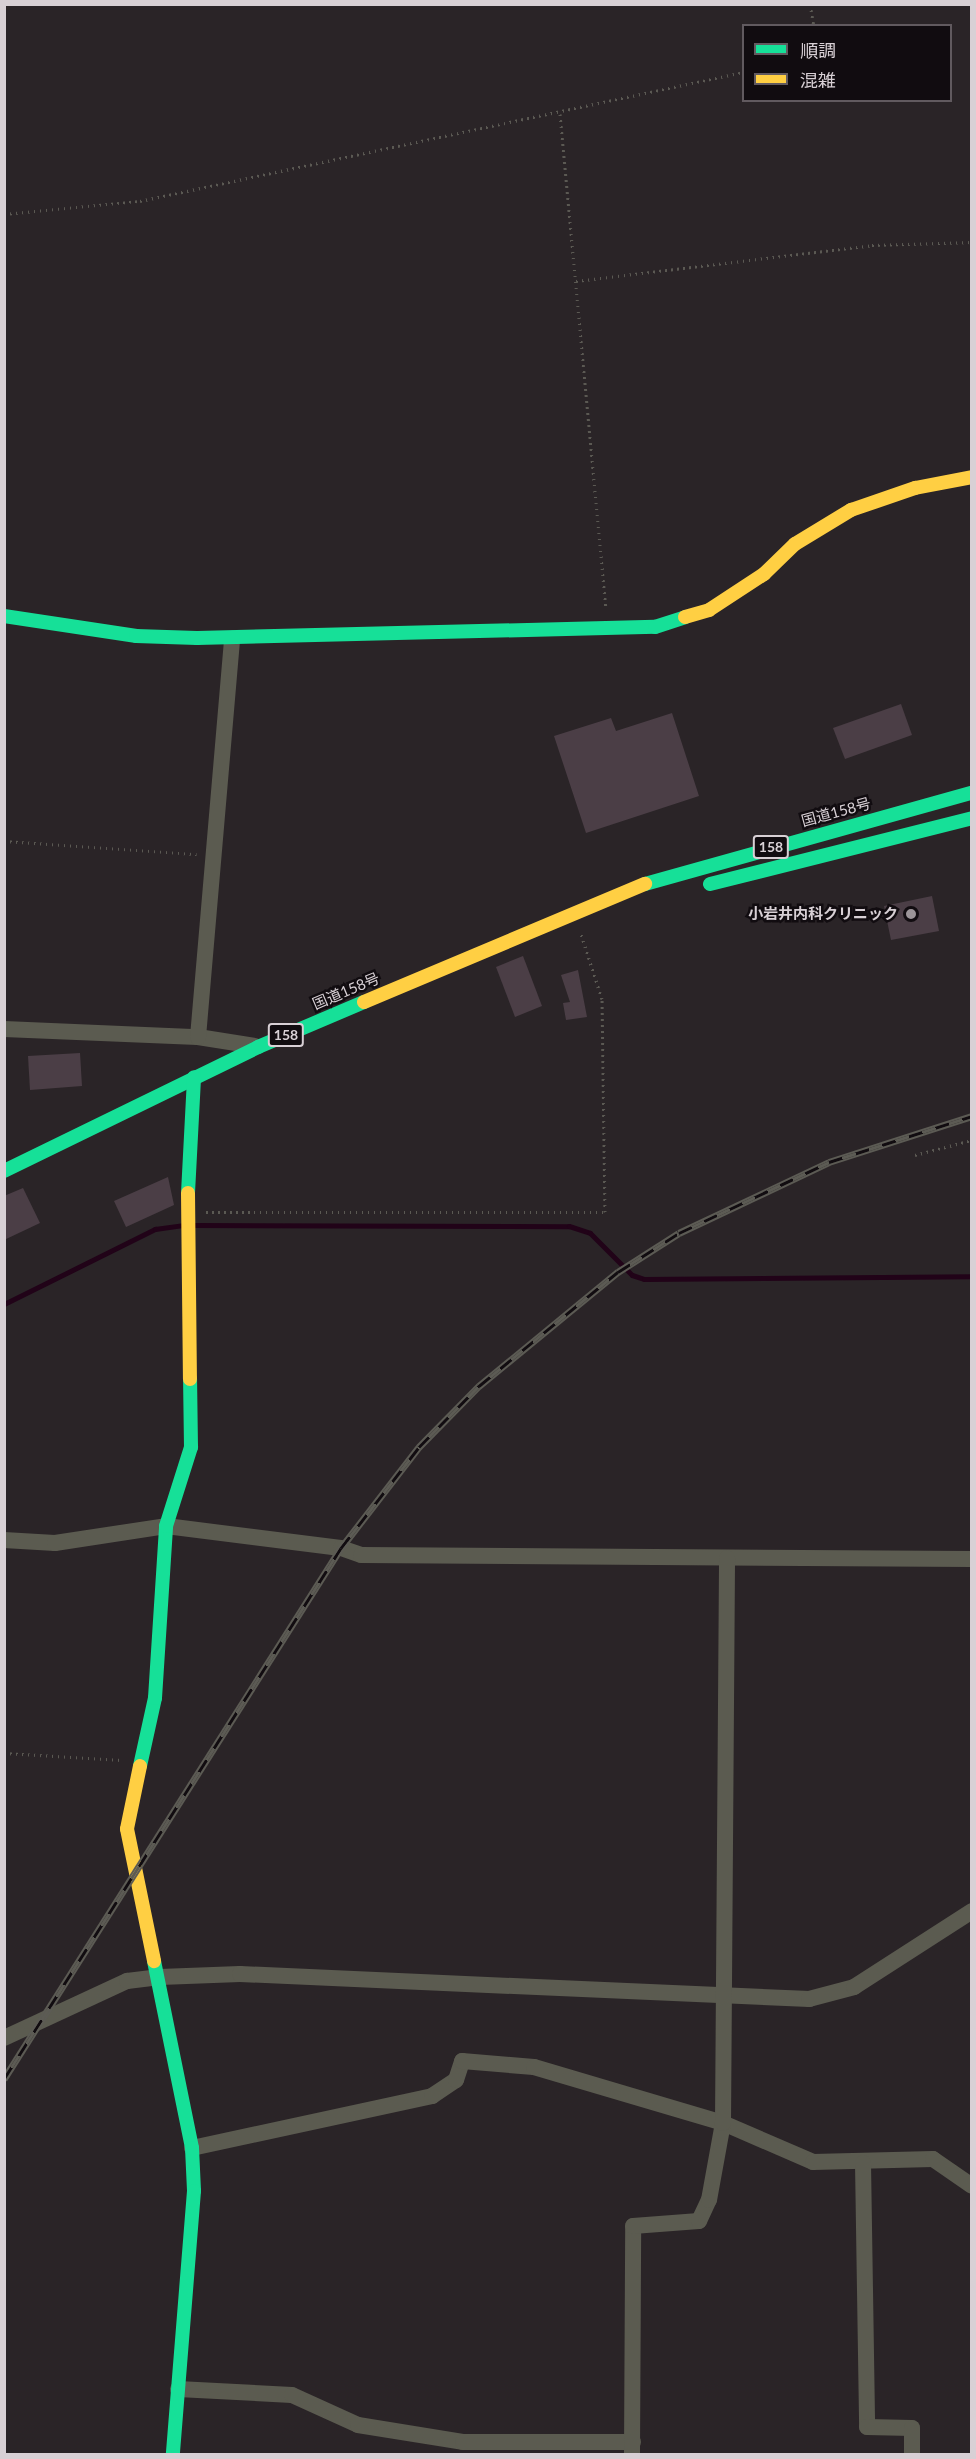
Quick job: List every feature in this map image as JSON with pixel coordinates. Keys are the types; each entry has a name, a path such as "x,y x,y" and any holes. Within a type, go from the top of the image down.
{"main road":[{"path":"4,615 136,636 232,638 655,627 710,610 764,574 795,544 851,510 915,488 972,477"},
{"name":"国道158号","path":"4,1171 258,1047 574,912 702,865 972,793"},
{"name":"国道158号","path":"574,912 972,818"},
{"path":"173,2454 194,2191 192,2148 160,1977 132,1875 127,1829 155,1698 166,1526 184,1483 191,1447 187,1222 194,1077"}],"street":[{"path":"198,1037 232,638"},
{"path":"4,1029 198,1037 258,1047"},
{"path":"4,1540 55,1543 166,1526 341,1548 361,1556 972,1559"},
{"path":"178,2389 292,2395 357,2425 463,2442 632,2448 633,2226 699,2221 709,2200 723,2123 727,1558"},
{"path":"4,2038 127,1981 160,1977 240,1974 809,1999 854,1987 972,1911"},
{"path":"192,2148 432,2096 456,2080 462,2061 534,2067 723,2123 813,2162 863,2163 933,2159 972,2186"},
{"path":"863,2163 867,2427 912,2428 912,2454"}],"path":[{"path":"810,4 814,24"},
{"path":"4,214 140,201 560,114 742,72"},
{"path":"560,114 608,630"},
{"path":"576,281 872,245 972,242"},
{"path":"4,841 213,855"},
{"path":"187,1222 605,1212 602,999 574,912"},
{"path":"915,1155 972,1140"},
{"path":"4,1753 141,1761"}],"building":[{"path":"901,704 912,735 845,759 833,728"},
{"path":"672,713 699,796 586,833 554,736 611,718 616,731"},
{"path":"932,896 939,931 891,940 884,906"},
{"path":"523,956 542,1006 515,1017 496,967"},
{"path":"578,970 587,1017 566,1020 563,1003 570,1002 561,975"},
{"path":"80,1053 82,1086 30,1090 28,1056"},
{"path":"168,1177 174,1205 126,1227 114,1201"},
{"path":"23,1188 40,1223 4,1240 4,1196"}],"waterway":[{"path":"4,1304 155,1229 183,1225"},
{"path":"192,1225 569,1226 590,1233 632,1275 644,1279 972,1276"}],"railway":[{"path":"4,2079 341,1548 419,1447 479,1386 618,1272 679,1233 829,1162 972,1116"}],"traffic: fast":[{"path":"4,616 136,636 197,638 655,627 685,617"},
{"path":"645,884 972,793"},
{"path":"710,884 972,818"},
{"path":"4,1171 258,1047 364,1002"},
{"path":"188,1193 194,1077"},
{"path":"140,1766 155,1698 166,1526 191,1447 190,1379"},
{"path":"154,1961 192,2148 194,2191 173,2454"}],"traffic: slow":[{"path":"685,617 709,610 764,574 795,544 851,510 915,488 972,477"},
{"path":"364,1002 645,884"},
{"path":"188,1193 190,1379"},
{"path":"140,1766 127,1829 154,1961"}],"place":[{"name":"小岩井内科クリニック","path":"911,914"}]}
